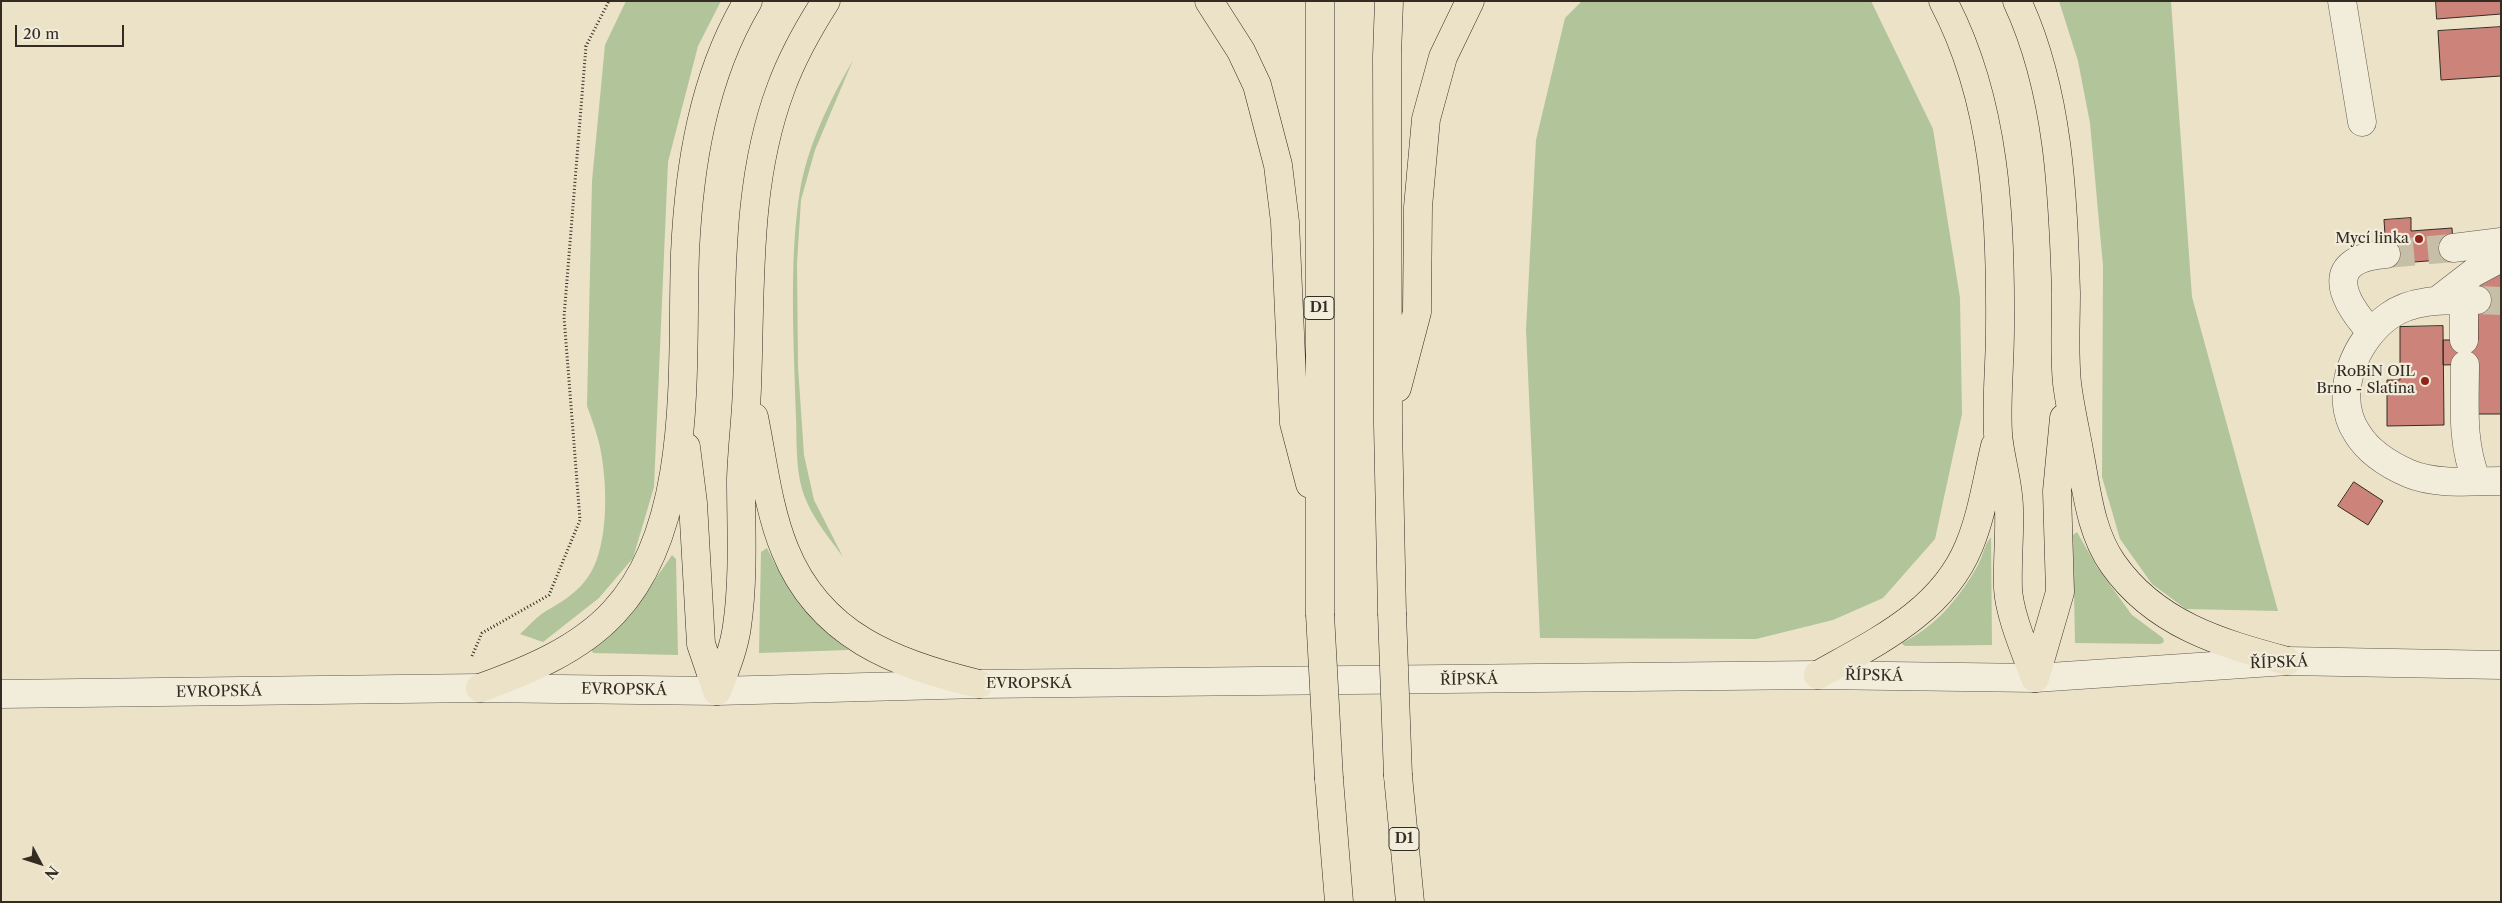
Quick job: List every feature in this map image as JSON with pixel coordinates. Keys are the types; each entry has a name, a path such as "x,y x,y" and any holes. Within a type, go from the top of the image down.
{"highway":[{"path":"717,691 701,644 693,503 682,413 685,252 698,135 709,88 725,44 748,1"},
{"path":"717,691 729,661 737,627 742,462 748,389 752,228 758,177 768,130 780,89 797,51 826,1"},
{"path":"1209,1 1242,51 1257,85 1278,165 1285,222 1294,423 1321,522"},
{"name":"D1","path":"1320,1 1318,227 1320,614 1329,779 1339,902"},
{"name":"D1","path":"1389,1 1388,426 1392,613 1398,776 1410,902"},
{"path":"1388,426 1417,312 1418,207 1426,119 1444,57 1470,1"},
{"path":"1943,1 1956,26 1970,62 1985,121 1991,156 1999,258 1998,435 2010,507 2008,590 2019,633 2035,678"},
{"path":"2017,1 2034,48 2055,133 2064,239 2067,383 2057,491 2060,592 2035,678"},
{"path":"2067,383 2089,506 2102,546 2113,565 2148,602 2194,632 2237,648 2287,662"},
{"path":"748,389 776,523 796,574 814,600 836,623 879,651 928,672 979,684"},
{"path":"469,689 538,665 589,634 614,612 635,584 653,555 663,526 682,413"},
{"path":"1818,675 1903,625 1928,606 1947,585 1969,546 1998,435"}],"street":[{"path":"2342,1 2362,122"},
{"path":"2454,248 2501,242"},
{"path":"2371,332 2354,313 2350,305 2343,287 2344,278 2348,268 2357,259 2368,255 2386,254"},
{"path":"2489,481 2470,463 2466,448 2465,352 2460,300 2473,273 2501,258"},
{"path":"2460,300 2414,305 2390,315 2371,332 2357,353 2348,379 2347,408 2356,432 2369,450 2388,463 2411,474 2434,480 2489,481"},
{"name":"ŘÍPSKÁ","path":"1247,683 1818,675 2035,678 2287,662 2501,665"},
{"name":"EVROPSKÁ","path":"1,694 469,689 717,691 979,684 1247,683"}],"path":[{"path":"469,689 482,633 549,595 580,520 564,317 586,46 609,1"}],"green space":[{"path":"626,1 721,1 698,46 668,162 654,487 633,558 599,598 543,642 520,634 539,616 567,598 585,581 593,568 603,533 605,513 604,473 598,439 587,406 592,181 605,45"},
{"path":"1582,1 1871,1 1933,129 1960,298 1962,414 1935,539 1883,598 1833,620 1756,639 1540,638 1526,330 1536,140 1565,18"},
{"path":"2059,1 2171,1 2192,297 2278,611 2186,609 2152,584 2120,539 2102,477 2103,266 2090,123 2078,61"},
{"path":"853,60 815,150 801,200 797,263 798,367 804,455 814,500 843,557 813,515 802,490 798,470 793,278 796,223 802,179 813,143 827,109"},
{"path":"2077,532 2097,567 2132,615 2163,638 2164,642 2160,644 2075,643 2073,535"},
{"path":"1991,537 1992,645 1905,646 1901,643 1925,629 1955,600 1978,565"},
{"path":"767,548 774,563 801,605 823,629 849,650 759,653 761,552"},
{"path":"672,555 676,559 678,655 593,653 591,649 595,644 636,607"}],"building":[{"path":"2436,1 2501,1 2501,14 2437,19"},
{"path":"2501,27 2501,76 2441,80 2438,31"},
{"name":"Mycí linka","path":"2411,218 2411,231 2452,228 2454,259 2387,264 2384,220"},
{"path":"2501,268 2501,414 2478,414 2478,364 2443,365 2443,340 2478,340 2477,269"},
{"path":"2443,326 2444,425 2387,426 2387,380 2400,380 2400,327"},
{"path":"2354,482 2383,501 2368,525 2338,506"}],"tunnel":[{"path":"2386,254 2453,248"},
{"path":"2477,300 2501,301"}],"place":[{"name":"Mycí linka","path":"2419,239"},
{"name":"RoBiN OIL Brno - Slatina","path":"2425,381"}]}
